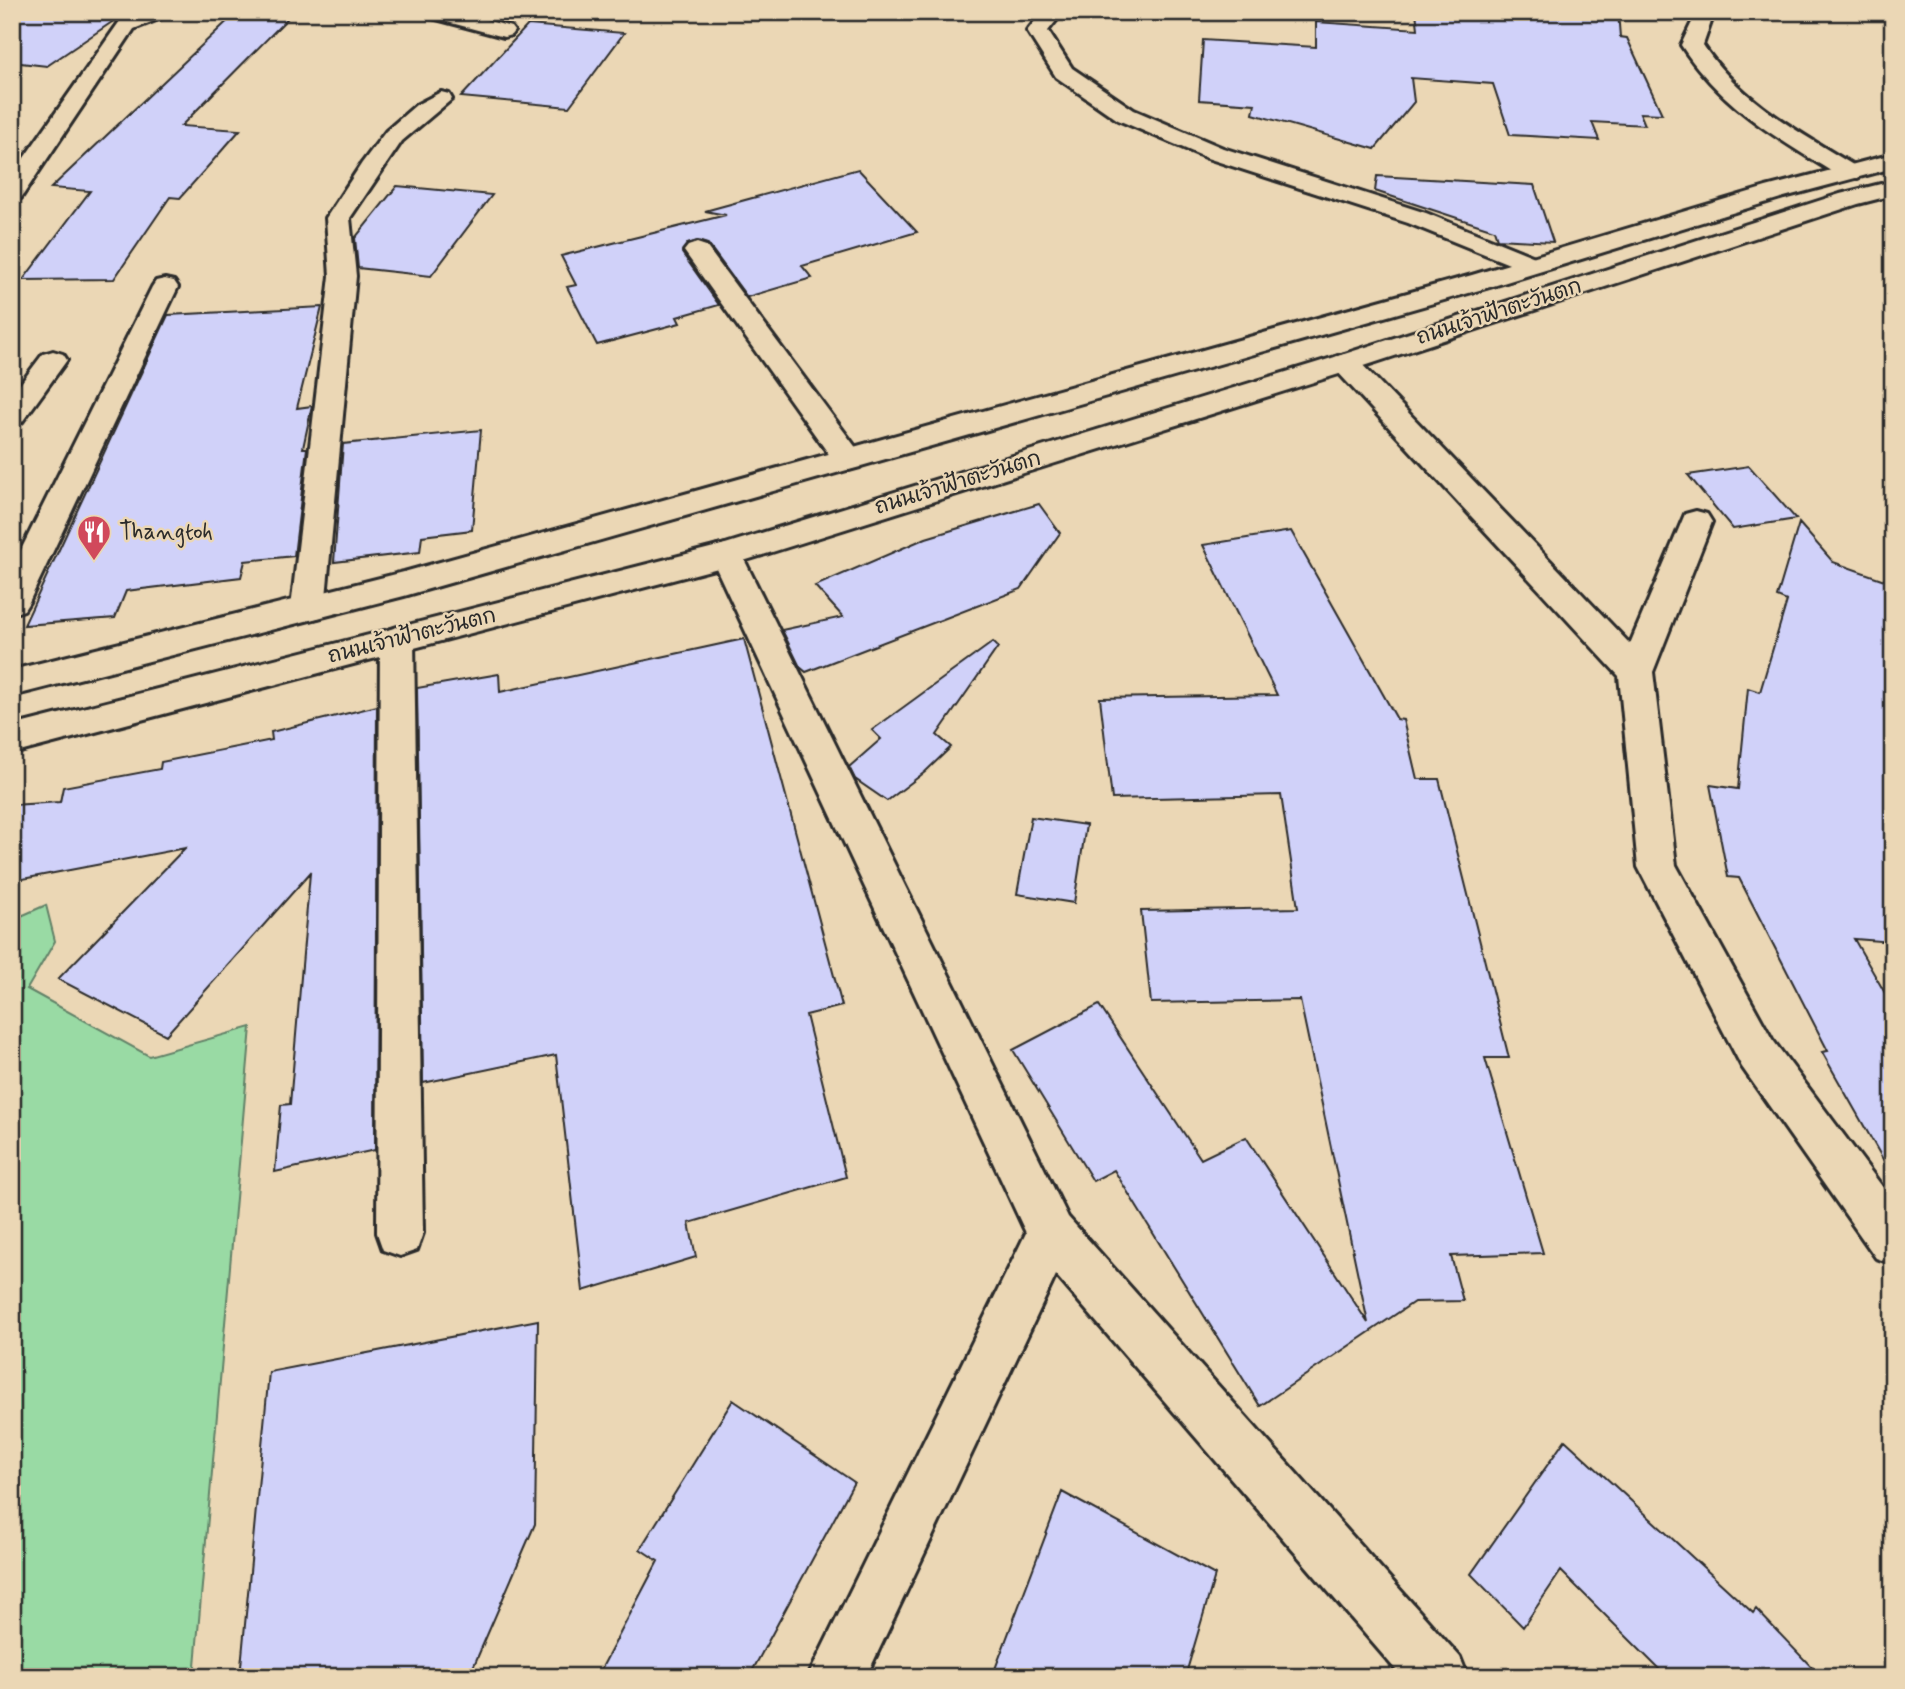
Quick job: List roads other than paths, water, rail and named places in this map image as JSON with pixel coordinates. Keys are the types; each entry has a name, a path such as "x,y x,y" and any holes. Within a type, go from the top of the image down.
{"street":[{"path":"12,193 127,24 159,12"},
{"path":"432,12 504,32"},
{"path":"1053,12 1037,31 1064,72 1126,115 1215,153 1417,218 1533,265"},
{"path":"1700,22 1692,46 1704,67 1732,97 1850,173"},
{"path":"308,608 344,276 338,218 400,128 420,110 441,99"},
{"name":"ถนนเจ้าฟ้าตะวันตก","path":"12,683 404,584 1533,265 1775,192 1893,161"},
{"name":"ถนนเจ้าฟ้าตะวันตก","path":"12,740 726,555 1345,363 1849,199 1893,188"},
{"path":"697,251 849,460"},
{"path":"12,602 165,287"},
{"path":"12,415 53,360"},
{"path":"1345,363 1636,672"},
{"path":"1696,522 1636,672 1657,867 1757,1053 1893,1241"},
{"path":"726,555 1051,1234 1440,1677"},
{"path":"397,640 400,1233"},
{"path":"836,1677 1051,1234"}],"place":[{"name":"Thangtoh","path":"94,562"}]}
